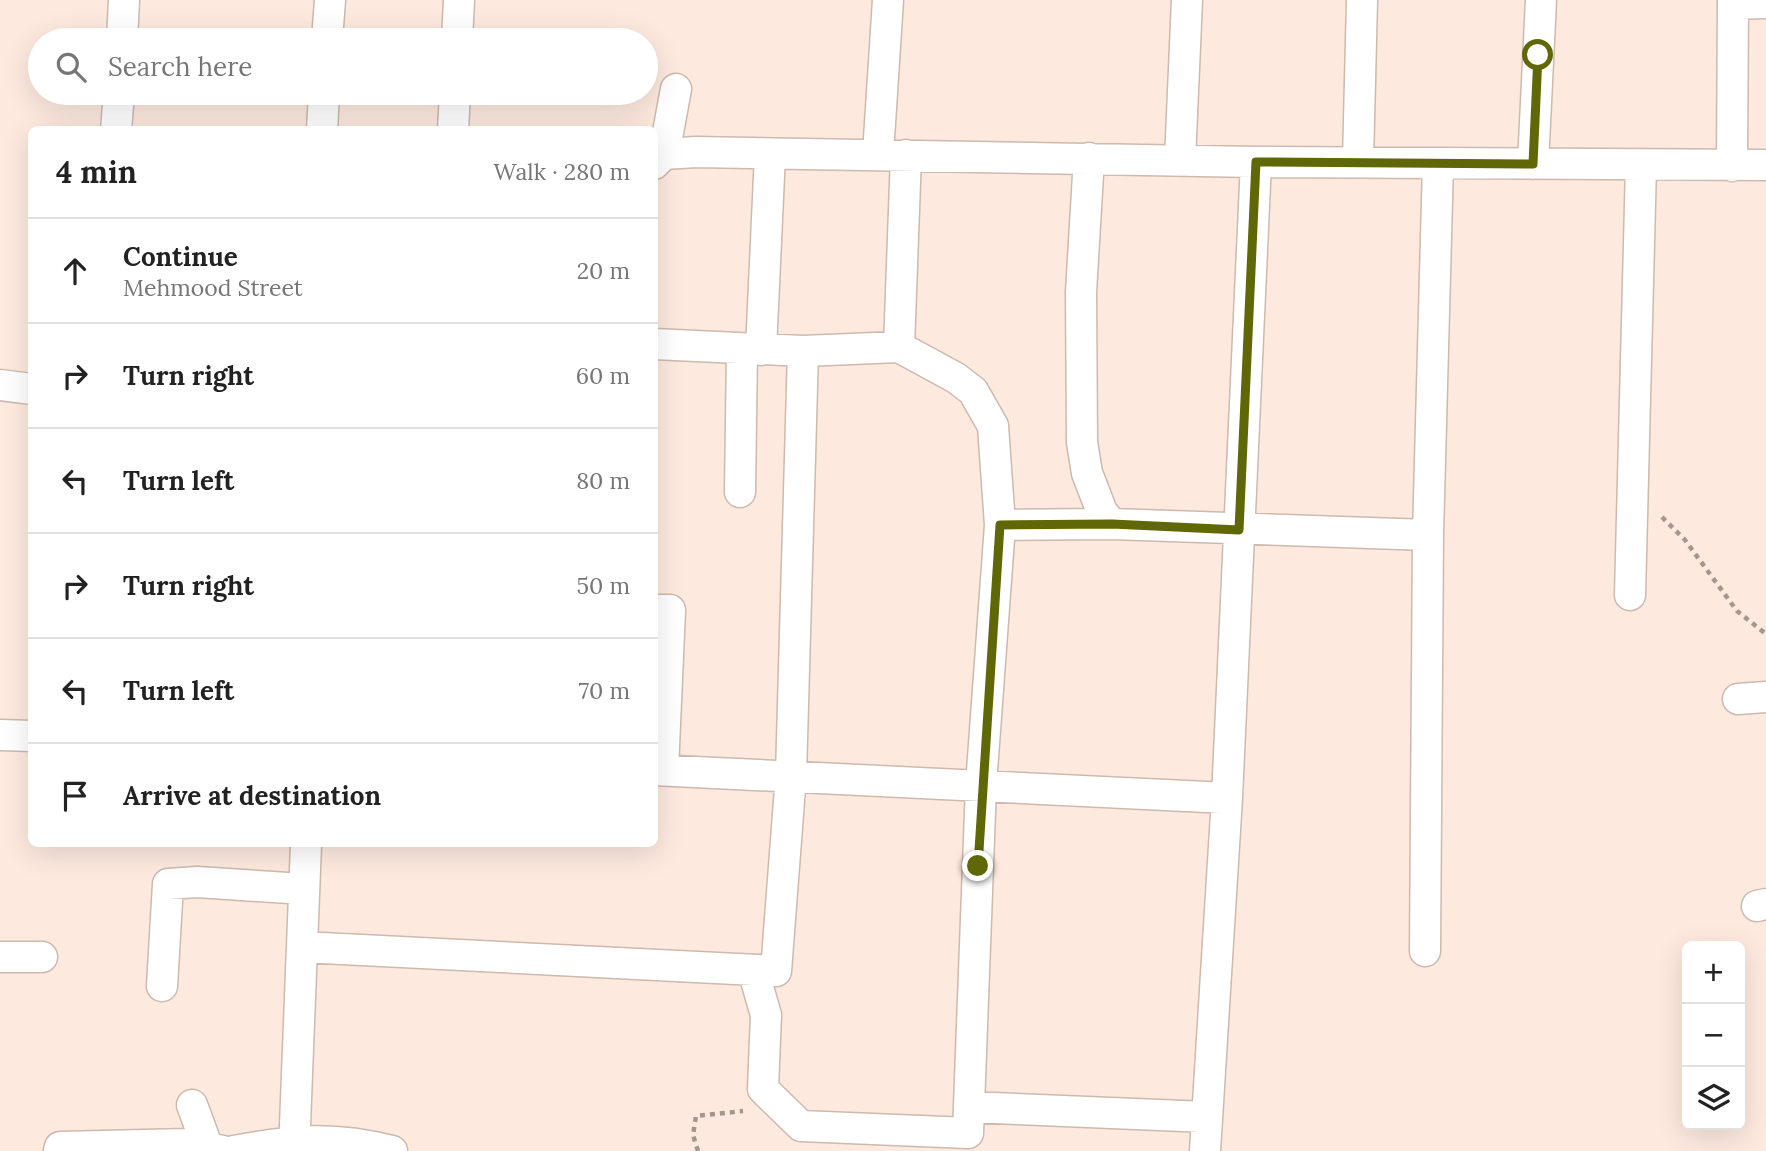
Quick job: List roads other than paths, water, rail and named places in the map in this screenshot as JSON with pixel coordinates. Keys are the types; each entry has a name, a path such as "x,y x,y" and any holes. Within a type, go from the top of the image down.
{"street":[{"path":"123,28 124,0"},
{"path":"328,28 330,0"},
{"path":"458,28 459,0"},
{"path":"888,0 899,348"},
{"path":"1180,160 1187,0"},
{"path":"1358,161 1362,0"},
{"path":"1533,164 1541,0"},
{"path":"1732,166 1733,2 1766,3"},
{"path":"676,89 659,159 770,154 892,154 1256,162 1766,165"},
{"path":"116,126 117,105"},
{"path":"322,126 323,105"},
{"path":"453,126 454,105"},
{"path":"740,492 770,154"},
{"path":"1089,158 1081,292 1082,442 1087,473 1102,512 1112,524"},
{"path":"1205,1151 1227,798 1256,162"},
{"path":"1425,951 1428,535 1438,163"},
{"path":"1630,595 1641,165"},
{"path":"658,344 803,351 899,348 956,378 973,391 993,426 1000,525 981,785 968,1133 801,1126 763,1090 766,1015 753,970"},
{"path":"302,947 776,971 791,775 803,351"},
{"path":"0,385 28,388"},
{"path":"1000,525 1112,524 1428,535"},
{"path":"658,610 670,610 659,770 1227,798"},
{"path":"0,735 28,736"},
{"path":"295,1145 306,847"},
{"path":"162,986 168,884 197,882 304,889"},
{"path":"0,957 42,957"},
{"path":"192,1105 219,1150"},
{"path":"969,1107 1207,1117"},
{"path":"59,1151 60,1147 186,1144 219,1150 358,1142 392,1151"}]}
